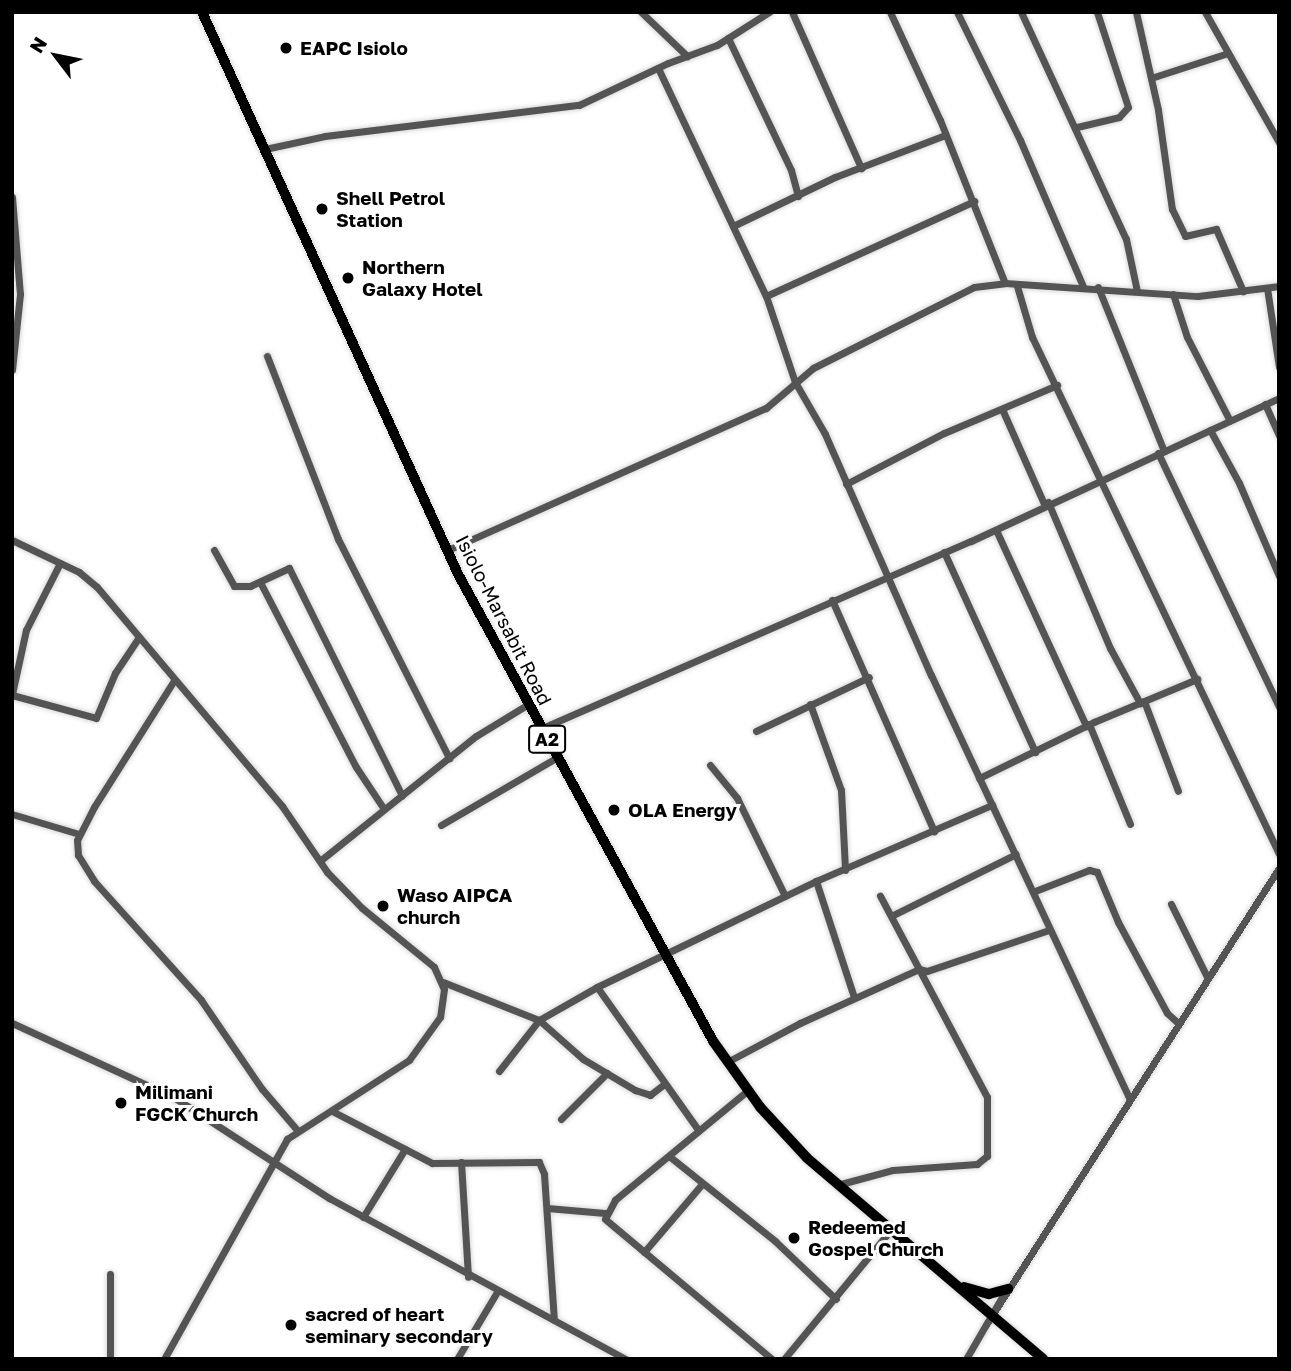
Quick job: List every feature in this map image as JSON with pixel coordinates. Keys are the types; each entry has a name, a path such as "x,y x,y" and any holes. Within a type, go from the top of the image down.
{"highway":[{"name":"Isiolo-Marsabit Road","path":"202,12 448,550 540,729 727,1062 747,1091 836,1185 1043,1359"},
{"path":"956,1285 985,1294 1007,1289"}],"street":[{"path":"641,12 687,56"},
{"path":"265,149 325,136 579,105 728,38 769,12"},
{"path":"792,12 861,168"},
{"path":"890,12 974,201 1005,283"},
{"path":"957,12 1020,140 1083,286"},
{"path":"1021,12 1077,127 1126,239 1137,291"},
{"path":"1077,127 1119,117 1128,107 1098,14 1107,12"},
{"path":"1136,12 1151,78 1169,198 1177,222 1185,236 1216,229 1243,291"},
{"path":"1207,13 1279,142"},
{"path":"728,38 791,170 798,196"},
{"path":"1151,78 1228,53"},
{"path":"658,68 766,296 795,382 889,575 979,778 1035,891 1049,930 1129,1098"},
{"path":"733,226 861,168 944,135"},
{"path":"12,197 15,258 12,370"},
{"path":"766,296 974,201"},
{"path":"448,550 766,408 824,361 974,287 1005,283 1017,286 1083,286 1214,296 1279,286"},
{"path":"1017,286 1032,337 1103,480 1279,854"},
{"path":"1098,287 1161,452 1279,707"},
{"path":"1267,288 1279,367"},
{"path":"1173,294 1187,337 1230,421"},
{"path":"267,356 338,539 449,758"},
{"path":"846,484 944,433 1057,385"},
{"path":"540,729 706,660 832,600 996,530 1046,503 1103,480 1279,398"},
{"path":"1265,404 1279,436"},
{"path":"1002,410 1110,648 1142,702 1178,791"},
{"path":"1210,430 1239,483 1279,576"},
{"path":"996,530 1088,725 1130,824"},
{"path":"12,540 60,563 97,587 173,682 282,806 351,898 428,961 443,982 538,1020 583,1059 646,1095 664,1084"},
{"path":"214,550 232,585 260,582 289,568 295,575 402,796"},
{"path":"944,552 1035,752"},
{"path":"60,563 26,630 12,694 96,718 115,673 139,637"},
{"path":"260,582 356,767 384,809"},
{"path":"832,600 869,677 934,831"},
{"path":"756,731 869,677"},
{"path":"979,778 1088,725 1197,678"},
{"path":"173,682 79,834 78,855 88,873 201,1000 262,1089 297,1130"},
{"path":"810,704 841,790 845,870"},
{"path":"321,860 449,758 527,705"},
{"path":"441,825 558,757"},
{"path":"710,765 737,799 785,897"},
{"path":"499,1071 538,1020 597,987 816,881 992,805"},
{"path":"12,814 79,834"},
{"path":"892,915 1016,855"},
{"path":"991,1318 1129,1098 1279,868"},
{"path":"1035,891 1089,870 1097,872 1118,922 1167,1013 1178,1023"},
{"path":"816,881 854,997"},
{"path":"836,1185 893,1170 977,1164 987,1156 987,1097 880,896"},
{"path":"1171,904 1207,977"},
{"path":"727,1062 854,997 919,969 927,971 1049,930"},
{"path":"164,1359 274,1165 297,1130 397,1071 422,1047 442,1012 443,982"},
{"path":"597,987 699,1131"},
{"path":"12,1023 165,1093 274,1165 363,1217 496,1292 626,1359"},
{"path":"561,1119 607,1073"},
{"path":"547,1209 605,1213 747,1091"},
{"path":"332,1111 432,1163 537,1160 544,1174 554,1320"},
{"path":"363,1217 405,1149"},
{"path":"669,1156 775,1241 836,1299"},
{"path":"461,1162 468,1276"},
{"path":"644,1252 702,1184"},
{"path":"605,1213 613,1229 772,1359"},
{"path":"784,1359 890,1231"},
{"path":"110,1274 110,1359"},
{"path":"966,1359 1007,1289 1018,1278"},
{"path":"457,1359 496,1292"}],"place":[{"name":"EAPC Isiolo","path":"286,48"},
{"name":"Shell Petrol Station","path":"322,209"},
{"name":"Northern Galaxy Hotel","path":"348,278"},
{"name":"OLA Energy","path":"614,810"},
{"name":"Waso AIPCA church","path":"383,906"},
{"name":"Milimani FGCK Church","path":"121,1103"},
{"name":"Redeemed Gospel Church","path":"794,1238"},
{"name":"sacred of heart seminary secondary","path":"291,1325"}]}
